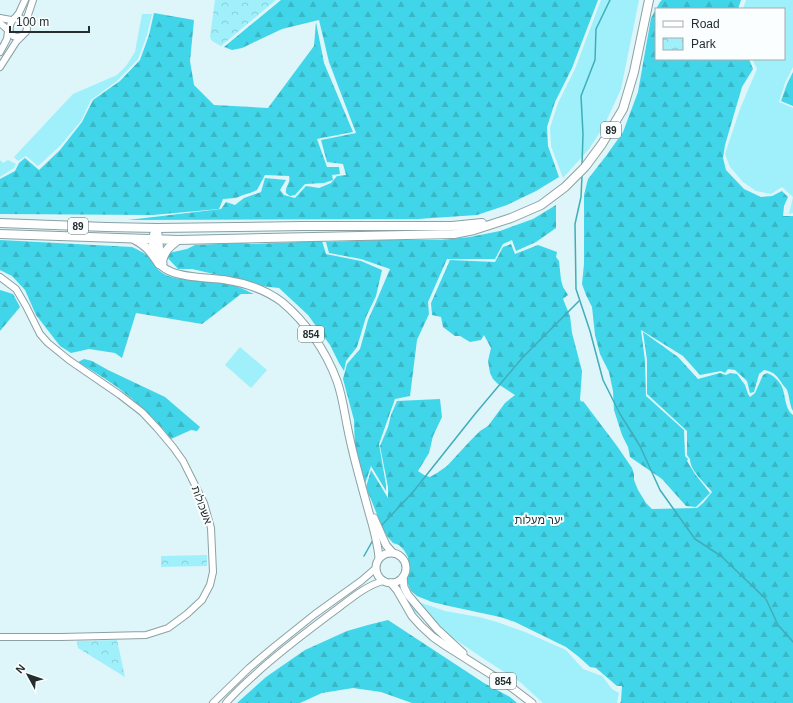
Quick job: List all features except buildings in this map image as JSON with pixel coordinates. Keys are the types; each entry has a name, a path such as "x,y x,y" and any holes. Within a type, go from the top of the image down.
{"highway":[{"name":"89","path":"0,234 178,240 454,234 474,230 511,218 541,204 565,187 585,167 602,144 623,109 634,72 649,0"},
{"name":"89","path":"0,223 157,228 452,226 481,224 511,218"},
{"path":"133,239 143,244 160,262 165,252 178,240"}],"main road":[{"path":"157,228 156,239 160,253 160,262"},
{"name":"854","path":"160,262 183,276 226,280 254,287 268,293 281,301 294,313 313,336 322,350 337,381 344,405 358,472 377,543 379,558 376,563 376,568"},
{"name":"854","path":"358,472 382,538 392,552 402,556 405,560 406,571 403,577 404,587 408,595 437,629 473,662"},
{"path":"379,558 386,553 392,552"},
{"path":"376,568 376,573 384,581 391,583 396,582 401,580 403,577"},
{"name":"854","path":"391,583 397,590 412,616 433,637 511,687 532,703"}],"street":[{"path":"0,52 8,38 8,25 20,13 25,0"},
{"path":"0,67 16,42 27,30 27,18 34,0"},
{"path":"0,18 20,18 25,21 26,24"},
{"path":"0,23 12,36 21,36"},
{"name":"אשכולות","path":"0,277 16,289 40,334 48,343 69,360 142,412 176,451 186,467 204,503 211,528 213,572 210,585 202,600 187,614 168,628 146,635 0,637"},
{"path":"213,703 270,650 376,568"},
{"path":"226,703 281,652 308,631 364,590 377,582 384,581"}],"green space":[{"path":"215,0 276,0 221,46 212,41 210,37"},
{"path":"281,0 598,0 572,68 555,102 547,127 548,146 559,177 536,191 507,205 477,215 418,219 128,220 221,209 226,202 235,205 244,198 261,192 265,178 286,180 280,190 284,195 295,198 306,186 319,188 331,183 337,176 346,175 343,164 327,162 321,140 356,133 329,62 319,20 282,29 242,48 232,50 224,47"},
{"path":"601,0 639,0 621,89 604,126 589,149 563,178 551,146 550,128 558,103 575,69"},
{"path":"662,0 741,0 738,8 657,8"},
{"path":"746,0 793,0 793,67 785,83 779,102 793,108 793,197 782,187 771,194 756,191 743,182 730,167 725,154 740,109 757,69 752,60 785,60 785,8 743,8"},
{"path":"655,11 655,60 749,60 753,69 742,87 725,145 723,158 726,170 744,189 761,197 772,196 782,191 788,197 784,206 783,216 793,216 793,411 787,390 773,373 764,370 759,374 754,392 750,393 747,381 735,370 728,369 725,373 721,371 700,375 683,356 641,330 645,361 646,396 684,430 685,456 688,459 687,461 710,493 696,507 686,506 662,479 630,457 628,447 622,435 614,410 613,391 609,372 600,354 595,335 592,307 582,284 584,264 584,195 588,179 623,132 638,92 651,18"},
{"path":"154,13 194,20 190,61 194,85 214,105 268,108 314,46 316,22 324,63 353,132 317,139 327,167 339,167 340,174 332,175 333,180 324,183 305,184 295,195 290,196 286,193 289,176 265,175 257,190 236,198 223,199 219,209 153,215 0,214 0,179 15,171 19,163 25,158 39,170 60,150 82,122 93,100 120,81 140,60 149,35"},
{"path":"142,14 152,14 147,35 138,59 117,81 91,100 81,121 60,146 38,166 26,156 18,161 14,157 73,94 117,75 126,66 135,52"},
{"path":"793,72 793,106 781,101"},
{"path":"0,160 3,163 8,160 16,164 14,168 0,177"},
{"path":"793,197 793,213 789,214"},
{"path":"556,205 556,228 536,242 516,251 512,240 503,244 495,259 447,259 428,302 429,314 417,340 410,396 395,399 379,444 386,491 371,466 365,484 355,450 354,420 343,379 347,364 360,349 368,320 390,269 361,259 329,253 326,242 441,240 470,237 500,231 533,219"},
{"path":"0,240 132,247 148,256 159,270 170,277 222,282 234,285 254,294 241,294 202,324 136,313 122,358 115,353 89,349 71,353 60,346 36,315 25,290 12,276 0,270"},
{"path":"322,241 326,254 361,261 382,270 376,296 366,317 357,347 346,361 344,371 330,345 308,315 279,288 252,285 231,278 192,269 178,269 164,254 187,249 195,245"},
{"name":"יער מעלות","path":"511,244 515,254 538,245 557,252 556,257 559,261 561,280 568,295 563,299 570,316 572,333 582,371 580,400 582,402 583,401 632,468 634,480 638,490 646,503 652,509 697,508 712,492 692,468 690,459 687,455 687,431 647,394 647,360 643,332 678,357 698,379 720,373 726,375 730,373 737,374 745,385 750,397 755,393 763,375 767,373 775,378 781,385 788,409 793,415 793,703 620,703 622,686 617,686 596,668 590,667 566,647 515,622 500,617 432,602 417,596 411,591 405,577 408,566 408,557 399,545 393,543 386,535 366,487 371,470 388,498 388,487 380,446 397,401 440,399 442,417 433,436 429,453 418,471 430,477 447,466 480,431 488,426 505,403 515,395 493,379 490,373 488,361 491,348 484,335 481,340 470,342 460,336 455,336 443,327 441,317 432,315 431,303 450,260 495,262 503,247"},
{"path":"0,290 13,294 20,307 0,331"},
{"path":"240,347 267,370 251,388 225,365"},
{"path":"84,359 92,361 165,397 200,427 197,431 191,430 171,439 153,418 132,399 108,380 78,362"},
{"path":"207,555 207,566 161,567 161,556"},
{"path":"419,602 445,611 497,622 525,632 566,650 583,669 602,676 612,689 619,693 617,703 543,703 520,682 412,610"},
{"path":"388,620 484,683 510,697 517,703 412,703 381,692 353,688 322,693 300,703 237,703 266,677 305,650 347,631"},
{"path":"117,640 125,677 78,648 77,641"}],"waterway":[{"path":"582,166 583,134 581,96 595,60 596,29 610,0"},
{"path":"582,175 581,197 575,224 576,289 590,331 603,380 620,414 640,446 660,490 695,539 721,556 766,599 778,625 793,642"},
{"path":"381,526 413,492 475,414 523,357 579,301"},
{"path":"364,556 373,540"}]}
